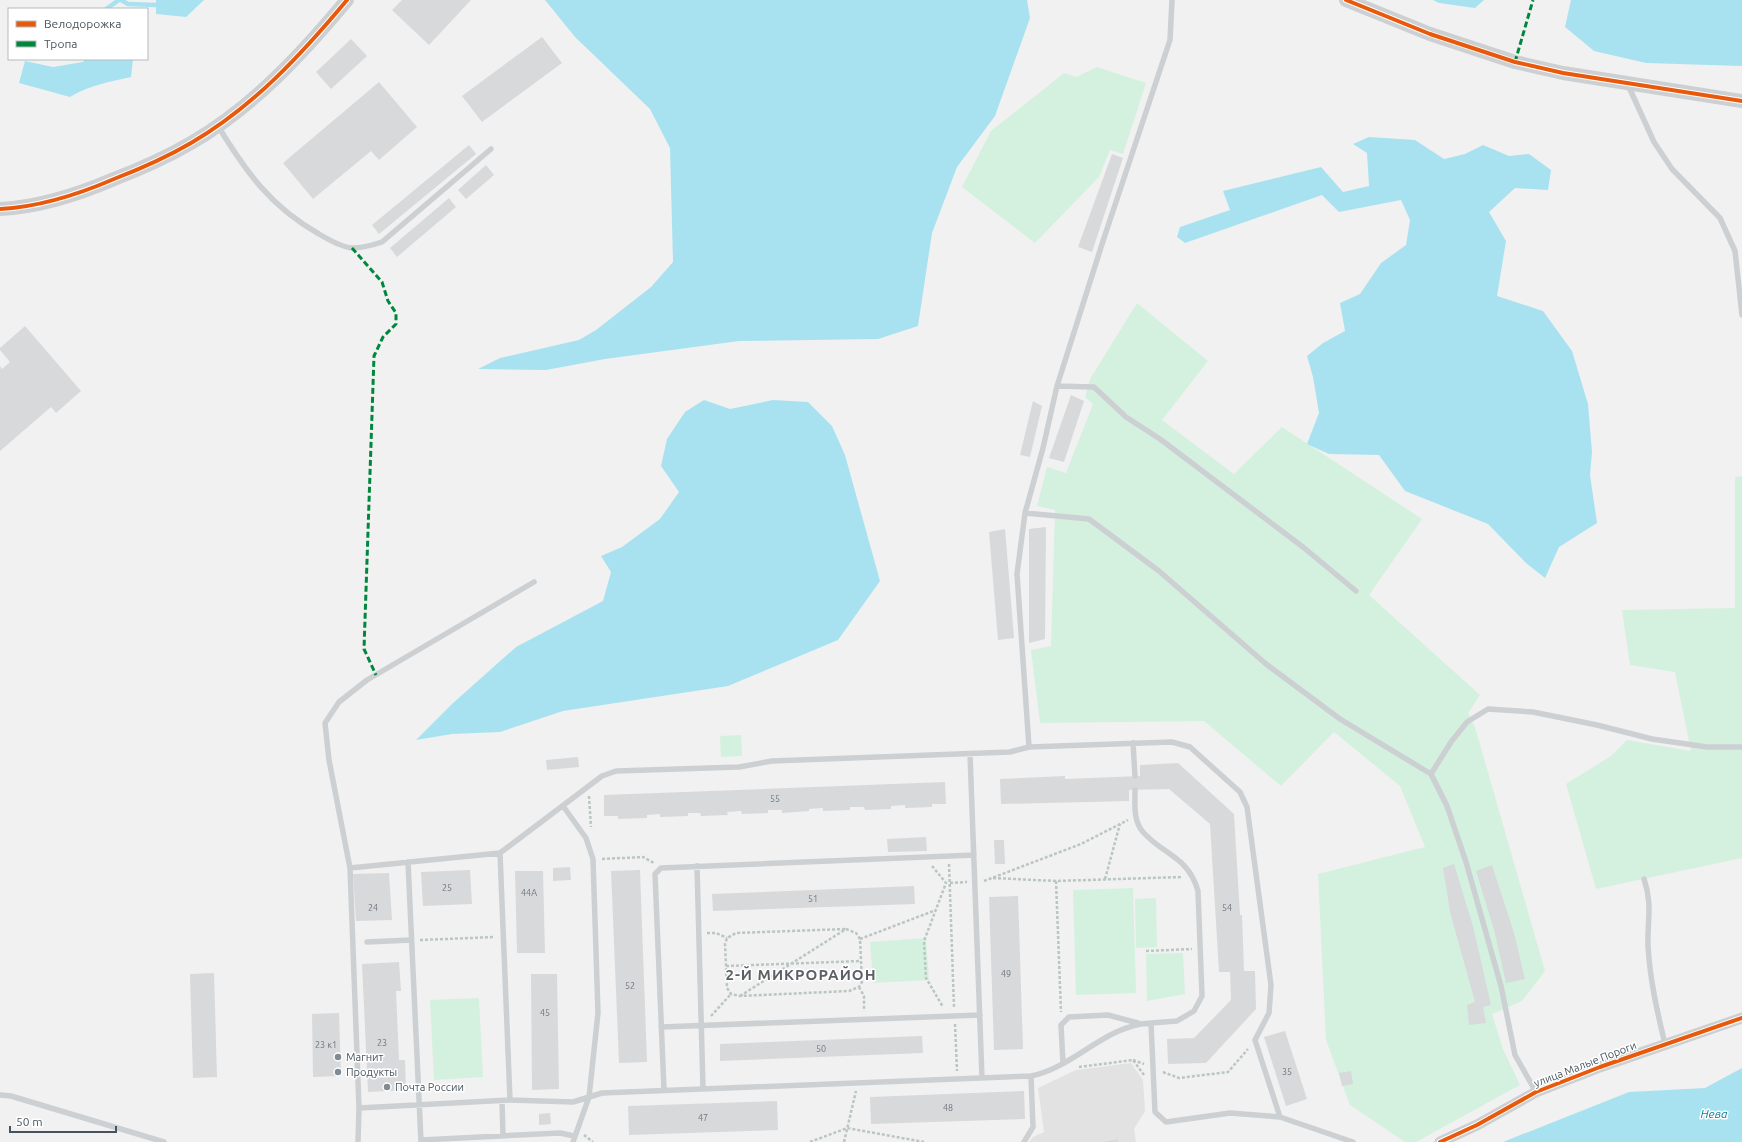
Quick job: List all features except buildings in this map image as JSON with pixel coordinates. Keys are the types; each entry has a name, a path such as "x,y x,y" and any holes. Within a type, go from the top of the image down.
{"street":[{"path":"0,209 38,205 87,190 146,166 190,144 218,126 266,88 310,44 347,0"},
{"path":"1346,0 1430,34 1515,62 1563,73 1742,101"},
{"name":"улица Малые Пороги","path":"1440,1142 1536,1092 1665,1044 1742,1018"}],"lane":[{"path":"1029,747 1017,574 1025,512 1057,386 1105,233 1170,40 1172,0"},
{"path":"1628,84 1654,142 1672,169 1720,218 1735,251 1742,315"},
{"path":"218,126 242,166 272,200 301,224 333,242 352,248 369,247 382,242 491,149"},
{"path":"1057,386 1094,387 1126,417 1160,439 1356,591"},
{"path":"1025,512 1089,520 1158,571 1266,664 1340,719 1431,774 1447,806 1466,862 1501,986 1515,1056 1536,1092"},
{"path":"358,1142 359,1108 350,868 329,760 325,722 339,702 367,680 534,582"},
{"path":"1431,774 1451,742 1467,722 1488,709 1533,712 1598,725 1652,739 1707,748 1742,747"},
{"path":"350,868 500,853 602,776 616,771 739,767 772,761 1010,752 1029,747 1172,742 1190,747 1240,792 1247,807 1271,985 1269,1013 1256,1040 1280,1117"},
{"path":"1133,744 1135,776"},
{"path":"970,754 982,1078"},
{"path":"359,1108 510,1100 573,1102 602,1092 1031,1076 1039,1075 1063,1063 1121,1029 1139,1024 1177,1021 1194,1011 1202,996 1198,891 1194,877 1187,868 1142,831 1136,816 1135,790"},
{"path":"563,806 586,838 594,859 598,1013 589,1097 573,1142"},
{"path":"500,853 510,1100"},
{"path":"664,1090 655,874 661,868 974,855"},
{"path":"408,862 421,1141 560,1133 574,1136"},
{"path":"697,866 703,1089"},
{"path":"1644,879 1650,895 1648,945 1653,993 1665,1044"},
{"path":"367,942 411,940"},
{"path":"661,1027 980,1015"},
{"path":"1063,1063 1062,1025 1069,1017 1108,1015 1139,1024"},
{"path":"1151,1023 1155,1112 1166,1122 1230,1113 1280,1117 1353,1142"},
{"path":"1024,1142 1033,1127 1031,1076"},
{"path":"0,1095 11,1096 164,1142"},
{"path":"502,1101 503,1136"}],"path":[{"path":"589,786 591,831"},
{"path":"983,882 1081,844 1136,816"},
{"path":"1105,880 1120,824"},
{"path":"949,856 952,1016 957,1073"},
{"path":"594,859 643,857 661,868"},
{"path":"923,857 946,883 969,882"},
{"path":"993,878 1056,881 1194,877"},
{"path":"1056,881 1062,1025"},
{"path":"946,883 924,941 926,978 952,1016"},
{"path":"860,939 936,910"},
{"path":"740,996 846,929"},
{"path":"846,929 856,933 860,939 862,982 858,987 850,991 740,996 731,994 727,988 725,944 727,938 736,933 846,929"},
{"path":"699,933 716,933 727,938"},
{"path":"411,940 503,936"},
{"path":"1146,951 1200,949"},
{"path":"726,966 861,961"},
{"path":"858,987 864,996 864,1019"},
{"path":"701,1025 731,994"},
{"path":"1072,1070 1078,1067 1133,1060 1179,1078 1228,1072 1256,1040"},
{"path":"1133,1060 1154,1089"},
{"path":"844,1142 858,1083"},
{"path":"810,1142 847,1128 924,1142"}],"shaded area":[{"path":"1131,1063 1143,1080 1145,1111 1134,1129 1136,1142 1029,1142 1033,1137 1044,1132 1038,1088 1076,1070"}],"green space":[{"path":"1097,67 1146,83 1123,154 1110,150 1099,177 1035,243 962,187 991,131 1064,73 1076,77"},
{"path":"1137,303 1208,361 1162,420 1234,474 1282,427 1422,519 1369,595 1480,695 1468,713 1475,727 1545,971 1522,1001 1492,1014 1503,1049 1520,1085 1416,1142 1405,1142 1350,1105 1326,1040 1318,874 1425,847 1400,786 1334,732 1281,786 1204,721 1040,723 1031,650 1051,646 1055,510 1037,506 1047,467 1066,473 1093,404 1085,397 1090,379"},
{"path":"1742,476 1742,858 1596,889 1566,784 1611,756 1627,740 1691,751 1675,672 1630,665 1622,610 1735,608 1735,477"},
{"path":"741,735 742,756 721,757 720,736"},
{"path":"1133,888 1136,993 1076,995 1073,890"},
{"path":"1156,898 1157,947 1136,948 1135,899"},
{"path":"926,938 929,980 873,983 870,942"},
{"path":"1183,953 1185,994 1147,1001 1146,954"},
{"path":"479,998 483,1077 434,1080 430,1000"}],"water":[{"path":"156,0 204,0 186,17 156,14"},
{"path":"545,0 1027,0 1030,18 995,116 957,167 932,233 918,326 878,339 739,341 605,359 546,370 478,369 500,358 579,340 596,330 651,287 673,262 670,148 650,109 575,37"},
{"path":"1433,0 1484,0 1475,8 1439,3"},
{"path":"1571,0 1742,0 1742,66 1646,63 1594,51 1565,27"},
{"path":"84,60 133,60 131,77 107,82 70,97 19,83 25,61 53,67 83,62"},
{"path":"1369,137 1415,140 1444,159 1465,154 1483,145 1509,156 1529,154 1551,170 1548,190 1515,188 1489,212 1506,241 1497,296 1543,311 1572,351 1588,404 1592,452 1590,475 1597,523 1559,547 1545,578 1526,563 1488,524 1405,491 1379,455 1329,454 1307,444 1319,413 1313,377 1307,356 1323,343 1345,331 1340,303 1360,294 1381,263 1406,245 1410,220 1401,200 1339,212 1322,195 1185,243 1177,237 1180,227 1230,210 1223,191 1321,167 1343,192 1369,186 1367,153 1353,144"},
{"path":"704,400 730,409 773,400 808,402 832,426 845,455 880,581 838,640 728,686 563,711 500,732 452,734 416,740 452,704 516,647 603,601 611,572 601,556 622,547 660,519 679,492 661,466 667,439 685,412"},
{"name":"Нева","path":"1742,1068 1742,1142 1503,1142 1629,1092 1705,1088"}],"waterway":[{"path":"107,8 119,0"},
{"path":"121,0 128,4 156,5"}],"marked path":[{"path":"1515,62 1533,0"},
{"path":"352,248 382,282 388,301 396,313 396,324 383,337 374,356 364,649 376,675"}],"cycle path":[{"path":"0,209 29,206 72,195 143,167 191,143 214,129 275,79 294,60 347,0"},
{"path":"1346,0 1430,34 1515,62 1563,73 1742,101"},
{"path":"1440,1142 1477,1125 1536,1092 1600,1067 1742,1018"}],"place":[{"name":"Магнит","path":"338,1057"},
{"name":"Продукты","path":"338,1072"},
{"name":"Почта России","path":"387,1087"}],"district":[{"name":"2-Й МИКРОРАЙОН","path":"801,975"}]}
